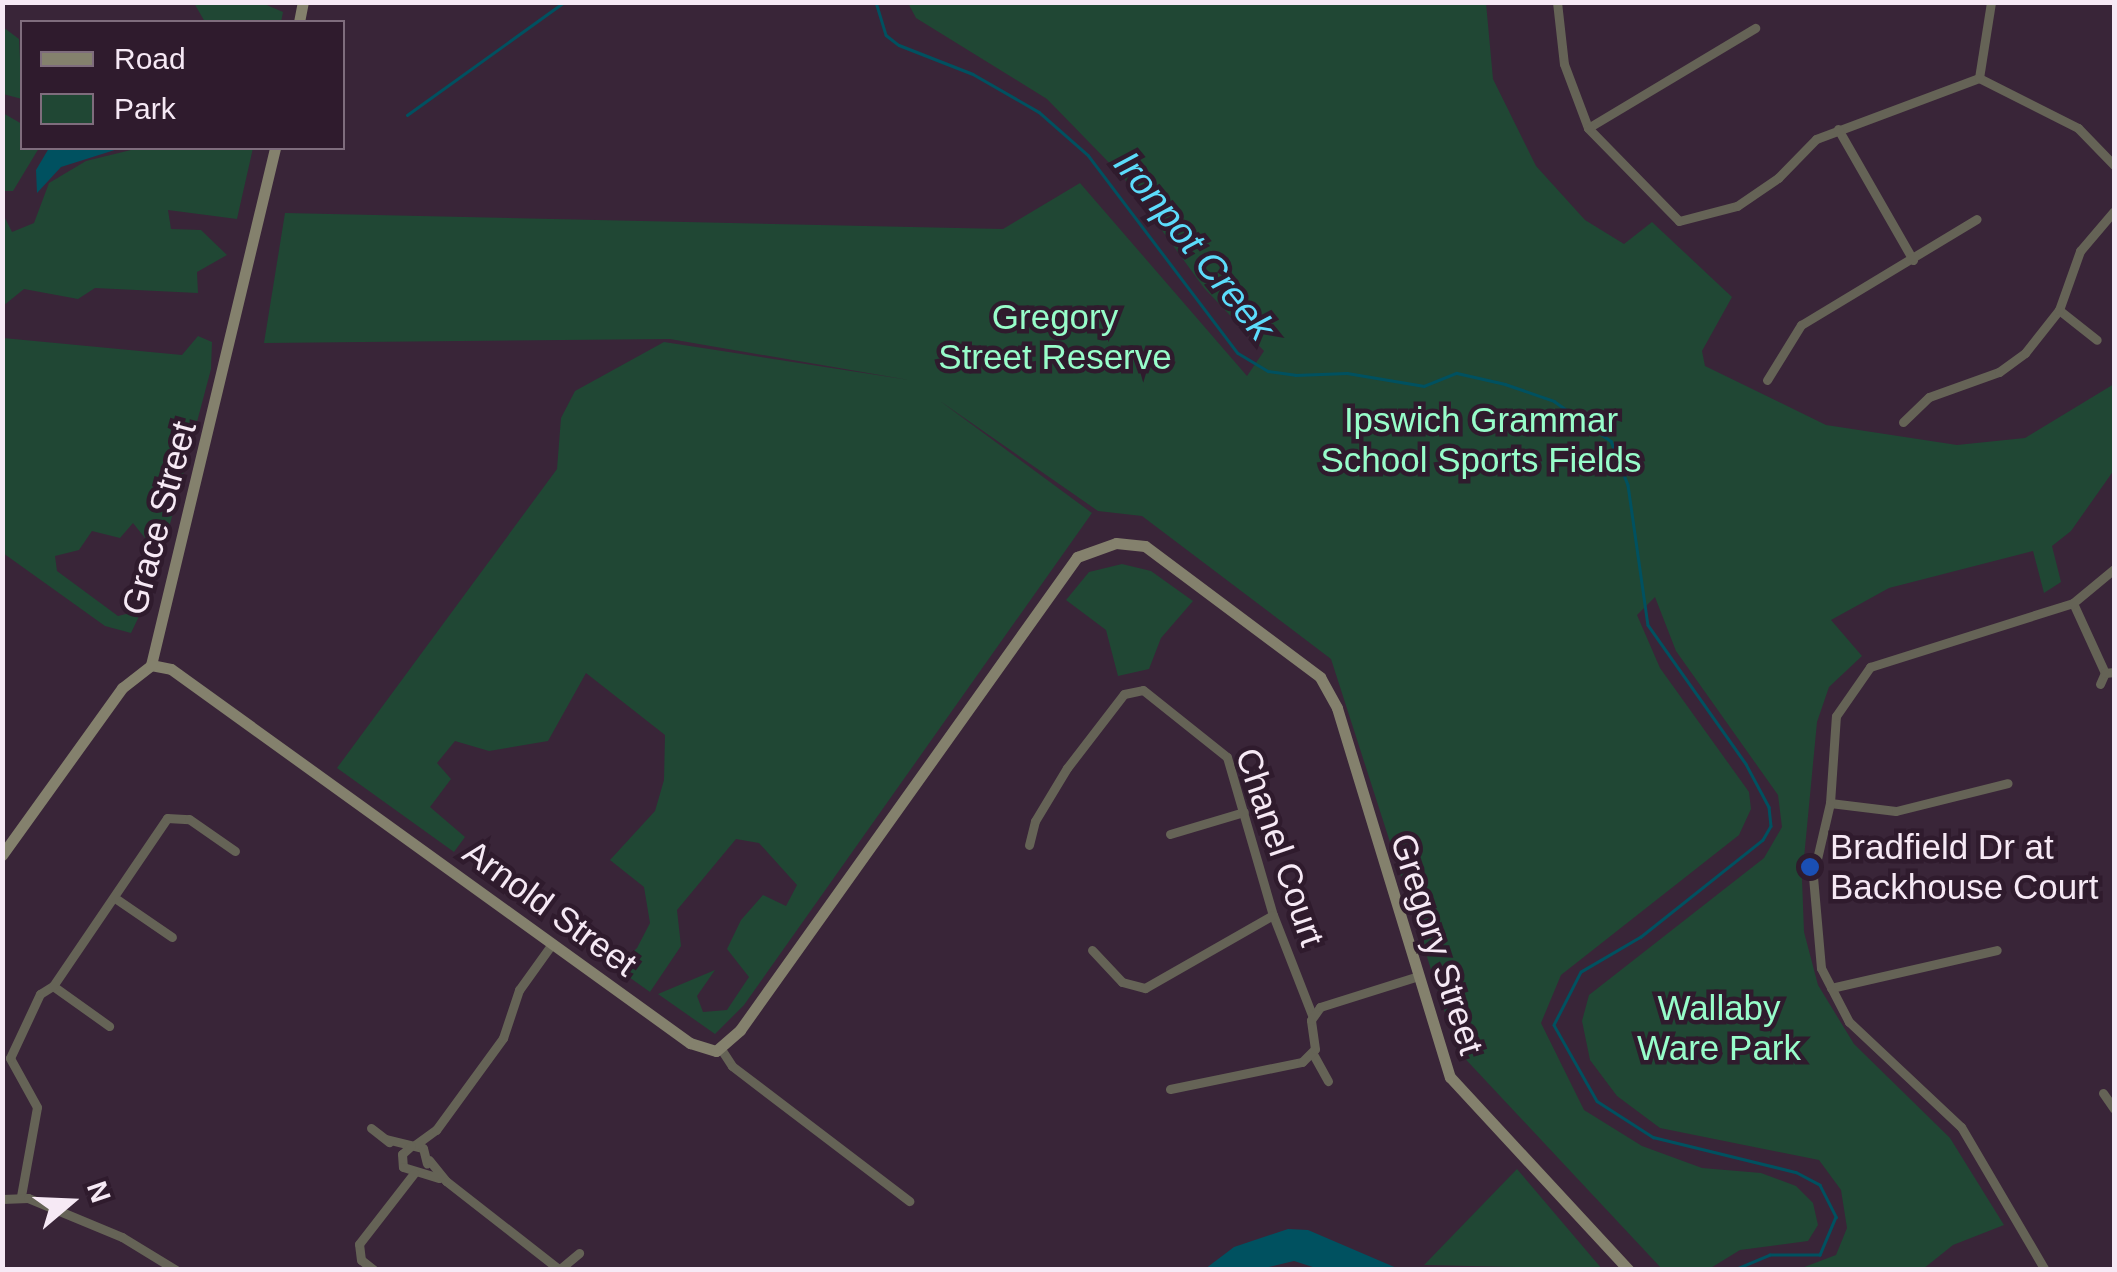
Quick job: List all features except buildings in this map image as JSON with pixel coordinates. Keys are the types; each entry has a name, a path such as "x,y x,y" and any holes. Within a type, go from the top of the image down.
{"main road":[{"name":"Grace Street","path":"2,854 122,688 151,665 275,150"},
{"name":"Gregory Street","path":"721,1050 1064,579 1110,551 1162,559 1276,642 1315,682 1347,748 1415,977 1458,1089 1629,1270"},
{"name":"Arnold Street","path":"151,665 171,669 690,1044 721,1050"}],"street":[{"path":"1557,2 1564,64 1588,128 1680,221 1737,206 1778,178 1816,139 1979,78 2078,128 2114,164"},
{"path":"1979,78 1991,2"},
{"path":"1588,128 1754,28"},
{"path":"1838,129 1913,260"},
{"path":"1903,422 1929,397 1999,372 2025,353 2059,310 2080,251 2114,211"},
{"path":"1767,380 1801,326 1977,218"},
{"path":"2059,310 2096,340"},
{"path":"2045,1270 1960,1127 1849,1022 1830,988 1814,930 1814,876 1830,803 1836,716 1870,667 2073,603 2114,569"},
{"path":"2073,603 2110,672 2100,684"},
{"name":"Chanel Court","path":"1029,845 1035,821 1068,768 1134,689 1219,746 1244,812 1273,916 1312,1015"},
{"path":"1830,803 1896,811 2008,783"},
{"path":"1170,834 1244,812"},
{"path":"21,1196 37,1108 10,1058 40,994 53,986 100,908 115,898 172,816 189,819 234,851"},
{"path":"115,898 172,937"},
{"path":"1092,950 1122,982 1145,988 1273,916"},
{"path":"395,1192 402,1163 413,1146 436,1130 503,1038 519,990 552,944"},
{"path":"1830,988 1997,950"},
{"path":"1328,1080 1313,1054 1312,1015 1320,1007 1415,977"},
{"path":"53,986 108,1026"},
{"name":"Arnold Street","path":"721,1050 738,1071 910,1201"},
{"path":"1170,1089 1302,1062 1313,1054"},
{"path":"2104,1093 2114,1109"},
{"path":"371,1128 386,1138 413,1146 428,1157 446,1181 560,1270 579,1252"},
{"path":"374,1270 362,1260 359,1244 395,1192 428,1157 436,1130"},
{"path":"386,1138 402,1163 416,1172 446,1181"},
{"path":"2,1199 21,1196 122,1238 176,1270"}],"green space":[{"path":"194,3 262,3 283,12 281,20 204,20"},
{"path":"908,3 1486,3 1493,79 1536,166 1585,220 1624,244 1652,222 1732,297 1702,351 1705,366 1826,425 1957,445 2025,438 2114,384 2114,470 2071,531 2052,546 2061,582 2044,593 2033,551 1889,588 1831,620 1862,656 1829,687 1817,722 1802,879 1804,932 1818,985 1854,1044 1950,1138 2004,1225 1953,1245 1923,1269 1799,1269 1836,1255 1847,1228 1841,1190 1819,1160 1660,1128 1617,1096 1590,1060 1582,1021 1589,995 1764,858 1782,827 1778,795 1676,651 1655,597 1637,615 1660,668 1749,792 1751,809 1739,835 1561,975 1541,1023 1584,1110 1642,1146 1702,1168 1761,1173 1796,1186 1813,1203 1818,1225 1808,1241 1740,1250 1709,1269 1662,1269 1457,1050 1331,659 1142,516 1098,511 940,401 1092,513 744,1005 715,1034 658,994 715,970 697,996 703,1012 727,1010 749,977 727,949 741,920 763,895 786,906 797,885 759,843 736,839 677,910 681,946 650,992 581,943 586,933 626,958 637,948 650,923 644,887 610,860 655,811 664,780 665,735 586,673 548,741 489,751 455,741 437,763 451,779 430,807 465,837 454,852 337,768 557,469 561,418 575,391 664,342 909,380 670,339 264,343 285,213 1003,229 1080,183 1247,376 1264,351 1204,288 1123,177 1047,99 916,18"},
{"path":"3,27 19,39 20,98 3,94"},
{"path":"3,113 20,123 20,150 38,150 13,191 3,191"},
{"path":"131,150 253,150 237,219 168,210 171,229 201,230 227,255 197,272 198,293 95,288 78,299 24,289 3,306 3,214 12,232 34,223 49,183 86,161"},
{"path":"198,336 212,342 211,369 161,558 133,523 120,538 92,531 79,550 55,556 57,571 118,616 142,610 131,633 105,626 3,553 3,338 182,355"},
{"path":"1122,564 1151,571 1193,601 1161,638 1149,669 1118,676 1106,630 1066,600 1089,572"},
{"path":"1517,1169 1602,1269 1424,1265"}],"water":[{"path":"48,150 115,150 61,167 37,193 36,170"},
{"path":"1288,1229 1308,1230 1399,1269 1319,1269 1294,1261 1260,1269 1205,1269 1234,1247"}],"waterway":[{"path":"407,115 564,2"},
{"name":"Ironpot Creek","path":"876,2 886,35 899,45 973,74 1039,112 1088,155 1238,353 1268,371 1295,375 1347,373 1424,386 1457,373 1554,401 1611,441 1628,485 1648,625 1746,764 1769,807 1771,826 1763,840 1641,937 1581,972 1554,1025 1597,1101 1653,1137 1796,1172 1820,1185 1836,1217 1820,1255 1770,1255 1734,1270"}],"place":[{"name":"Bradfield Dr at Backhouse Court","path":"1810,867"}],"park label":[{"name":"Gregory Street Reserve","path":"1055,337"},
{"name":"Ipswich Grammar School Sports Fields","path":"1481,440"},
{"name":"Wallaby Ware Park","path":"1719,1028"}]}
